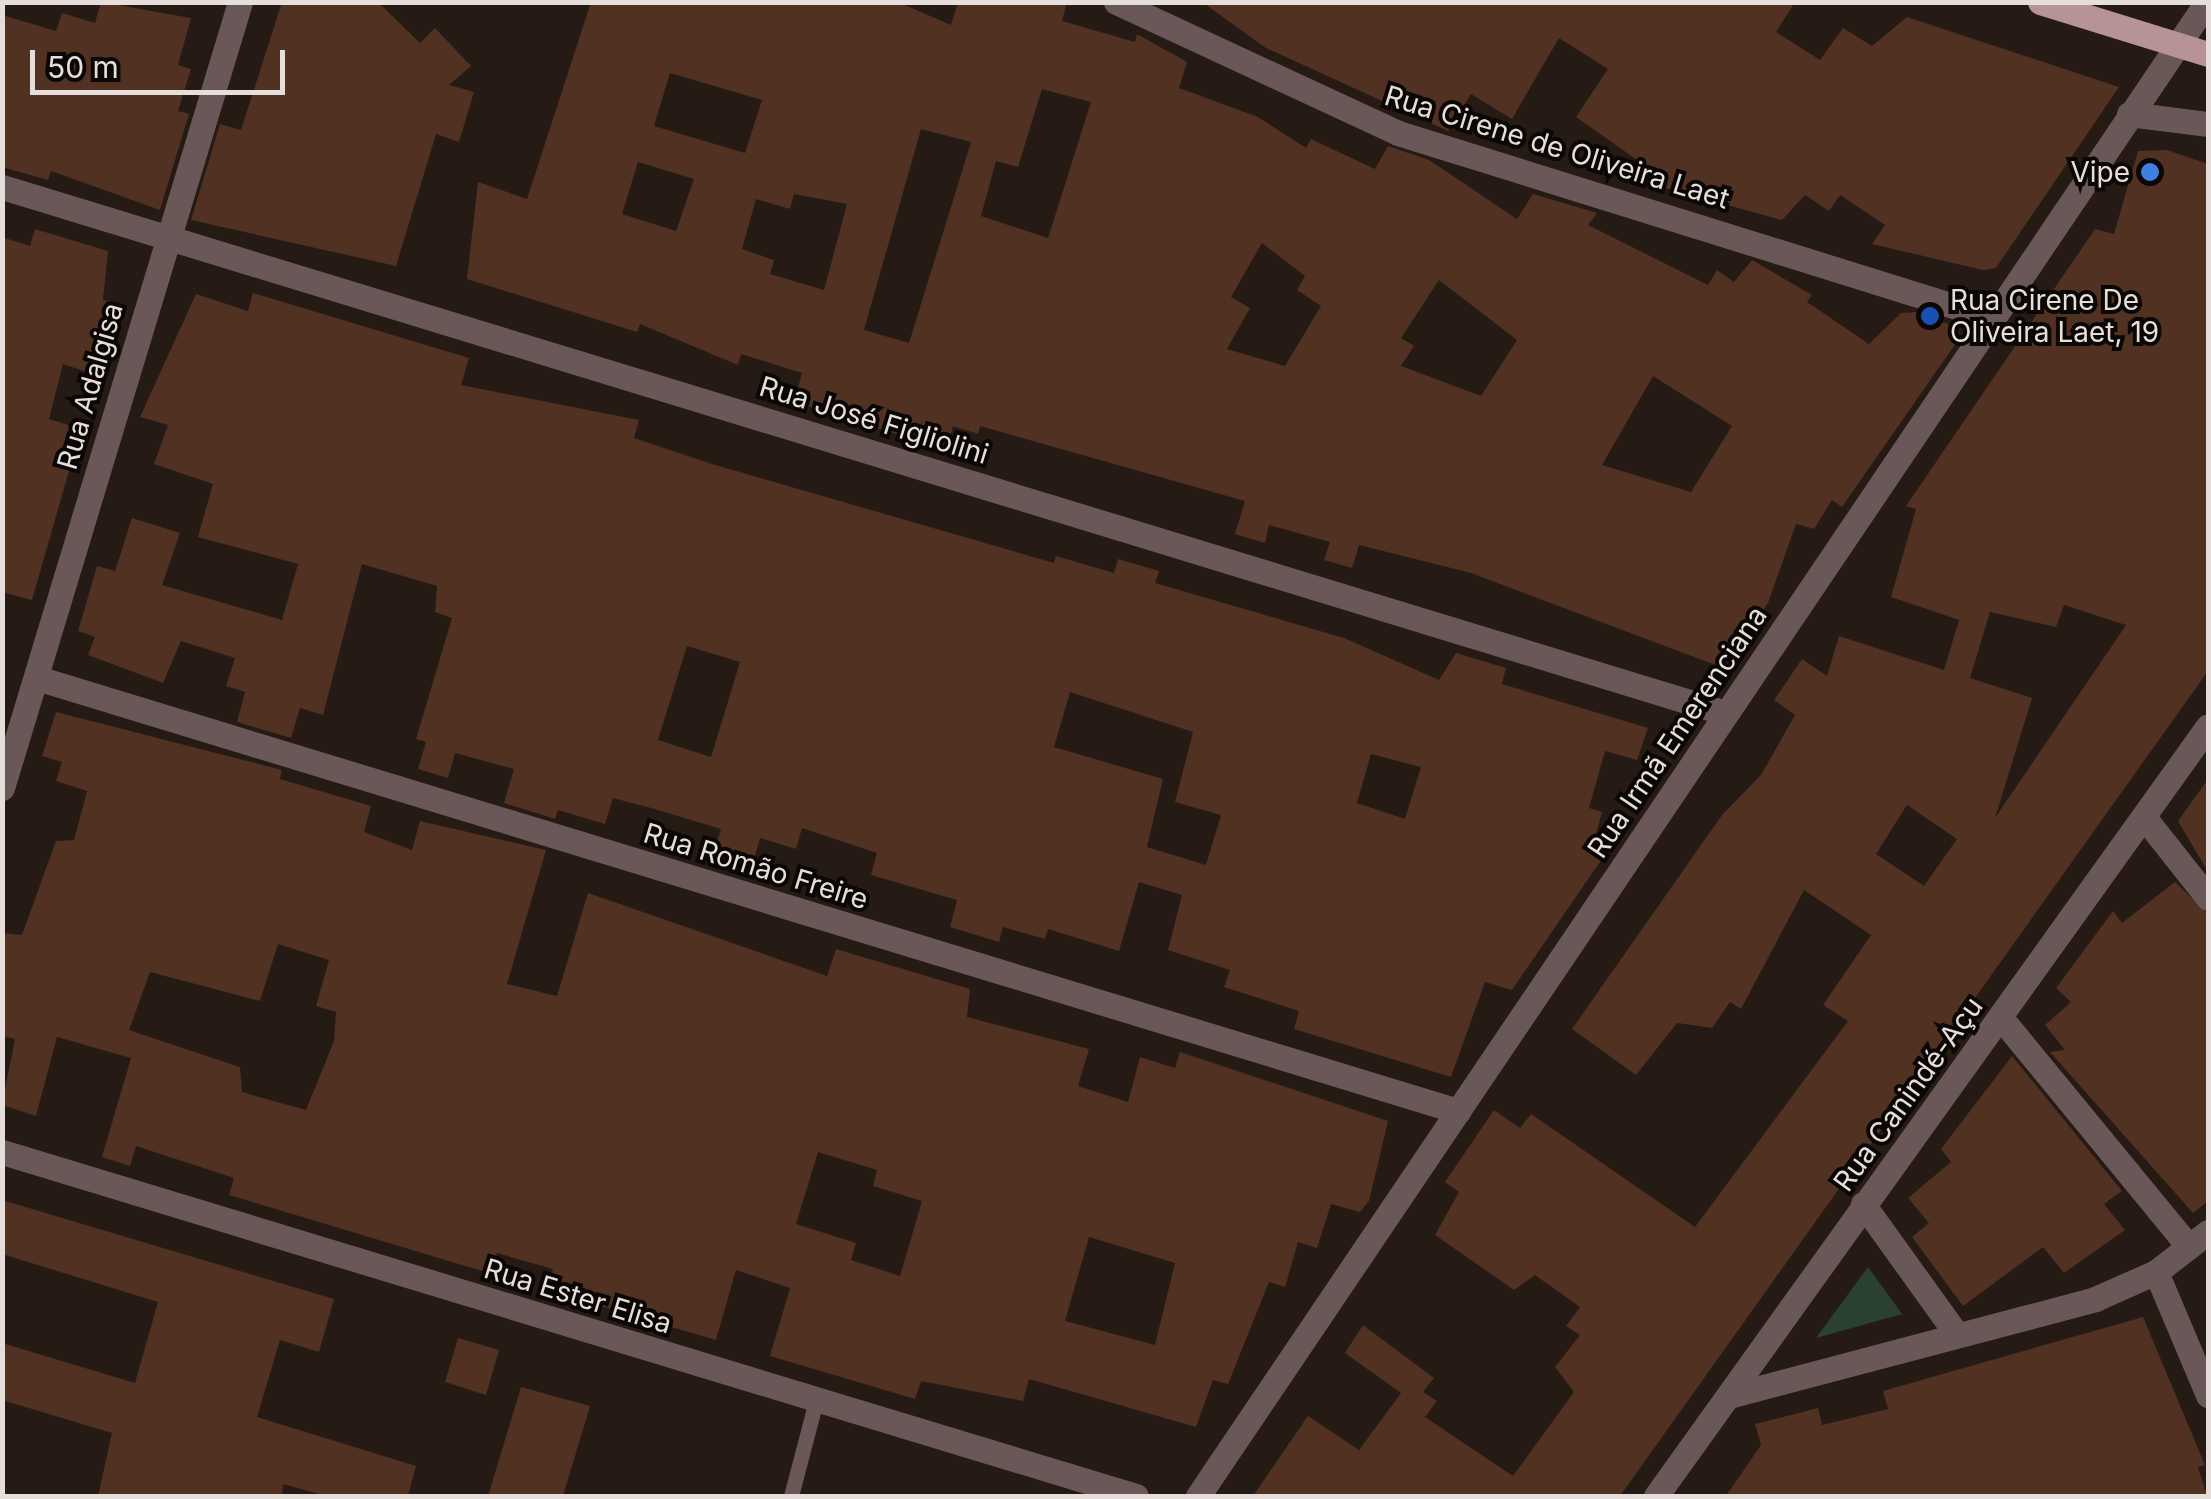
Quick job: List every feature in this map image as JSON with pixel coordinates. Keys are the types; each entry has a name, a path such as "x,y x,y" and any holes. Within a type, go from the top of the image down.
{"main road":[{"path":"2040,2 2208,54"}],"street":[{"name":"Rua Adalgisa","path":"2,788 166,234 240,2"},
{"name":"Rua Cirene de Oliveira Laet","path":"1116,2 1398,133 1992,318"},
{"name":"Rua Irmã Emerenciana","path":"1198,1496 2207,2"},
{"path":"2129,114 2208,124"},
{"name":"Rua José Figliolini","path":"2,188 166,234 1726,713"},
{"name":"Rua Romão Freire","path":"37,678 1458,1111"},
{"name":"Rua Canindé-Açu","path":"1656,1496 2208,726"},
{"path":"2144,818 2208,898"},
{"path":"1729,1396 2096,1299 2156,1272 2199,1239 2001,1018"},
{"name":"Rua Ester Elisa","path":"2,1152 1136,1496"},
{"path":"1863,1204 1957,1335"},
{"path":"2156,1272 2208,1395"}],"lane":[{"path":"791,1496 816,1401"}],"green space":[{"path":"1868,1267 1902,1314 1816,1338"}],"building":[{"path":"101,2 191,18 178,65 191,69 178,111 189,114 160,210 51,171 48,180 2,167 2,15 56,31 62,13 95,23"},
{"path":"282,2 378,2 420,43 435,28 471,66 449,85 474,92 459,142 436,134 396,266 191,220 220,124 241,130"},
{"path":"591,2 898,2 951,25 958,2 1067,2 1062,21 1135,42 1137,34 1187,62 1179,88 1258,117 1306,148 1311,139 1375,169 1388,146 1429,160 1517,219 1533,194 1597,213 1588,225 1708,285 1717,270 1734,282 1752,260 1812,295 1807,302 1869,344 1901,313 1917,312 1950,325 1956,343 1842,507 1832,500 1814,529 1796,524 1768,603 1726,669 1471,573 1359,545 1352,568 1324,560 1330,542 1269,525 1265,543 1235,534 1245,501 980,426 978,434 953,426 947,449 873,427 794,402 802,373 741,354 738,365 640,324 637,332 467,279 478,182 527,199","holes":["670,73 762,100 745,153 654,126","1042,89 1091,102 1048,238 981,216 996,161 1018,167","921,129 971,142 909,343 864,330","638,162 694,179 676,231 622,214","794,194 847,204 824,290 770,274 774,260 742,249 756,199 790,209","1262,243 1305,276 1297,290 1321,306 1285,366 1227,349 1250,308 1231,297","1439,280 1517,340 1481,396 1401,366 1414,346 1401,338","1653,376 1732,426 1691,492 1602,465"]},
{"path":"1202,2 1795,2 1776,32 1820,60 1843,28 1872,46 1907,17 2119,87 1996,268 1983,270 1872,244 1885,225 1840,195 1829,211 1805,195 1782,220 1629,178 1640,162 1576,117 1608,69 1559,38 1512,119 1471,94 1448,131 1266,48"},
{"path":"2167,150 2208,164 2208,671 1620,1496 1253,1496 1308,1416 1359,1450 1401,1393 1345,1353 1363,1325 1434,1378 1423,1392 1437,1401 1425,1417 1513,1476 1574,1392 1555,1367 1580,1335 1566,1326 1580,1307 1535,1275 1514,1290 1435,1235 1459,1192 1445,1182 1494,1110 1520,1128 1531,1114 1695,1227 1848,1021 1823,1005 1871,935 1804,890 1741,1009 1730,1002 1712,1028 1677,1023 1636,1075 1572,1029 1722,815 1761,775 1795,715 1774,700 1802,659 1827,676 1839,636 1944,670 1959,620 1891,597 1916,509 1906,506 2095,229 2114,234 2138,151","holes":["2064,605 2126,625 1995,818 2032,698 1970,678 1990,612 2056,627","1907,805 1957,839 1924,886 1876,854"]},
{"path":"35,229 108,251 103,300 116,303 96,375 63,364 49,419 81,429 32,600 2,592 2,237 30,246"},
{"path":"253,293 469,358 461,385 639,420 634,438 1054,563 1056,556 1114,573 1118,559 1159,571 1155,583 1344,638 1439,680 1456,653 1506,668 1502,684 1648,728 1637,760 1605,751 1589,808 1602,812 1591,853 1604,856 1512,990 1485,982 1451,1077 1294,1029 1299,1011 1224,987 1230,970 1168,950 1182,895 1139,882 1119,951 1048,929 1045,939 1003,927 999,942 950,927 957,900 871,875 877,853 802,828 796,849 760,838 752,867 714,851 721,829 651,808 613,798 605,824 558,810 555,819 504,803 514,769 455,753 448,778 418,769 426,742 416,739 452,618 435,612 437,586 362,564 323,715 300,708 291,738 237,722 245,692 226,686 235,658 181,641 163,683 88,655 95,637 78,631 97,566 115,571 132,518 180,533 162,585 282,620 298,564 198,537 213,484 154,464 168,425 140,417 196,294 248,311","holes":["687,646 740,662 711,757 658,740","1070,692 1193,732 1175,802 1221,815 1206,865 1147,847 1163,779 1054,747","1371,754 1421,767 1405,819 1357,803"]},
{"path":"56,712 282,770 280,779 371,806 364,832 412,850 420,821 546,850 507,984 557,996 588,893 827,976 836,949 970,989 967,1017 1089,1049 1078,1086 1128,1102 1140,1057 1175,1068 1180,1052 1388,1121 1369,1201 1360,1212 1331,1204 1317,1248 1298,1242 1285,1287 1269,1282 1228,1384 1213,1380 1196,1427 1029,1379 1023,1401 921,1381 915,1399 770,1356 790,1288 736,1270 716,1340 546,1290 553,1269 497,1253 491,1273 472,1268 229,1195 234,1178 136,1146 130,1166 102,1157 131,1058 57,1037 36,1116 2,1105 15,1039 2,1036 2,933 22,935 56,841 74,840 87,791 56,781 62,762 42,756","holes":["278,944 329,960 316,1006 336,1012 334,1041 306,1110 242,1092 240,1067 129,1030 150,972 260,1001","818,1152 877,1170 873,1186 922,1201 900,1276 851,1260 856,1243 796,1224","1089,1237 1175,1263 1155,1345 1065,1321"]},
{"path":"2208,779 2208,872 2178,821"},
{"path":"2175,882 2208,914 2208,1201 2193,1213 2050,1052 2065,1050 2045,1025 2071,1002 2056,988 2113,911 2122,923"},
{"path":"2012,1056 2122,1191 2104,1204 2125,1230 2064,1273 2043,1247 1963,1306 1912,1237 1929,1223 1908,1198 1951,1162 1941,1149"},
{"path":"2,1200 334,1299 319,1352 280,1340 257,1417 416,1466 408,1496 326,1496 283,1484 282,1496 98,1496 112,1433 2,1400 2,1343 135,1383 158,1302 2,1254"},
{"path":"2143,1317 2205,1465 2198,1467 2207,1496 1726,1496 1761,1445 1755,1424 1818,1408 1822,1425 1888,1409 1883,1391"},
{"path":"458,1338 499,1350 486,1395 445,1382"},
{"path":"521,1387 590,1406 563,1496 488,1496"}],"place":[{"name":"Vipe","path":"2150,172"},
{"name":"Rua Cirene De Oliveira Laet, 19","path":"1930,316"}]}
